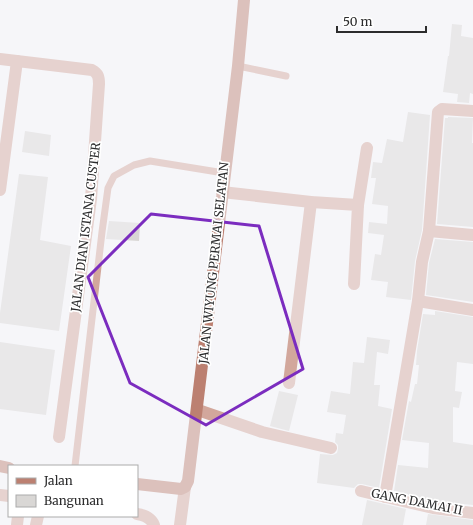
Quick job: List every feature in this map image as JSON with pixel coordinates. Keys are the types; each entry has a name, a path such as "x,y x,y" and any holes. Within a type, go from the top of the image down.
{"street":[{"name":"JALAN WIYUNG PERMAI SELATAN","path":"180,525 185,487 189,476 198,410 224,173 238,66 244,0"},
{"name":"JALAN DIAN ISTANA CUSTER","path":"0,59 92,70 99,76 100,84 91,199 59,437"},
{"path":"0,190 18,61"},
{"path":"385,497 418,301 422,262 429,231 438,112 442,109 473,111"},
{"path":"354,284 358,205 367,148"},
{"path":"222,192 311,202 358,205"},
{"path":"289,383 311,202"},
{"path":"429,231 473,235"},
{"path":"418,301 473,310"},
{"path":"198,410 262,432 330,448"},
{"path":"138,484 177,489 185,487"},
{"name":"GANG DAMAI II","path":"360,491 433,508 473,512"},
{"path":"138,514 146,516 154,525"}],"lane":[{"path":"238,66 286,76"},
{"path":"75,465 102,232 108,188 114,176 134,165 150,161 224,173"}],"highlighted area":[{"path":"151,214 259,226 303,369 206,425 130,383 88,277"}],"building":[{"path":"452,24 462,25 461,36 473,38 473,94 470,93 469,103 457,102 458,94 443,92 449,56"},
{"path":"408,112 430,115 422,230 415,261 411,300 386,297 388,282 371,280 375,254 381,255 384,235 368,233 369,222 387,224 388,206 372,204 376,178 371,178 373,162 382,163 387,139 403,142"},
{"path":"445,118 473,118 473,227 437,224"},
{"path":"25,131 51,135 49,156 22,152"},
{"path":"19,174 48,177 40,240 71,246 59,331 0,323 0,313"},
{"path":"109,221 140,223 139,241 106,239"},
{"path":"435,239 473,242 473,302 426,295 429,263"},
{"path":"435,311 473,317 473,364 457,362 455,391 462,392 459,408 453,407 453,442 473,445 473,505 434,501 394,491 398,465 428,468 429,443 402,440 409,401 411,402 415,384 417,384 419,365 416,365 417,351 423,314 435,315"},
{"path":"367,337 390,340 388,354 377,352 374,385 380,385 378,406 392,409 379,488 362,484 358,484 354,488 317,483 320,454 333,455 337,453 338,445 335,442 336,433 343,434 346,415 327,412 331,391 350,394 353,362 364,363"},
{"path":"0,342 55,350 46,415 0,409"},
{"path":"279,391 298,395 289,431 270,426"},
{"path":"367,500 406,509 403,525 362,525"},
{"path":"428,514 473,520 473,525 426,525"}]}
